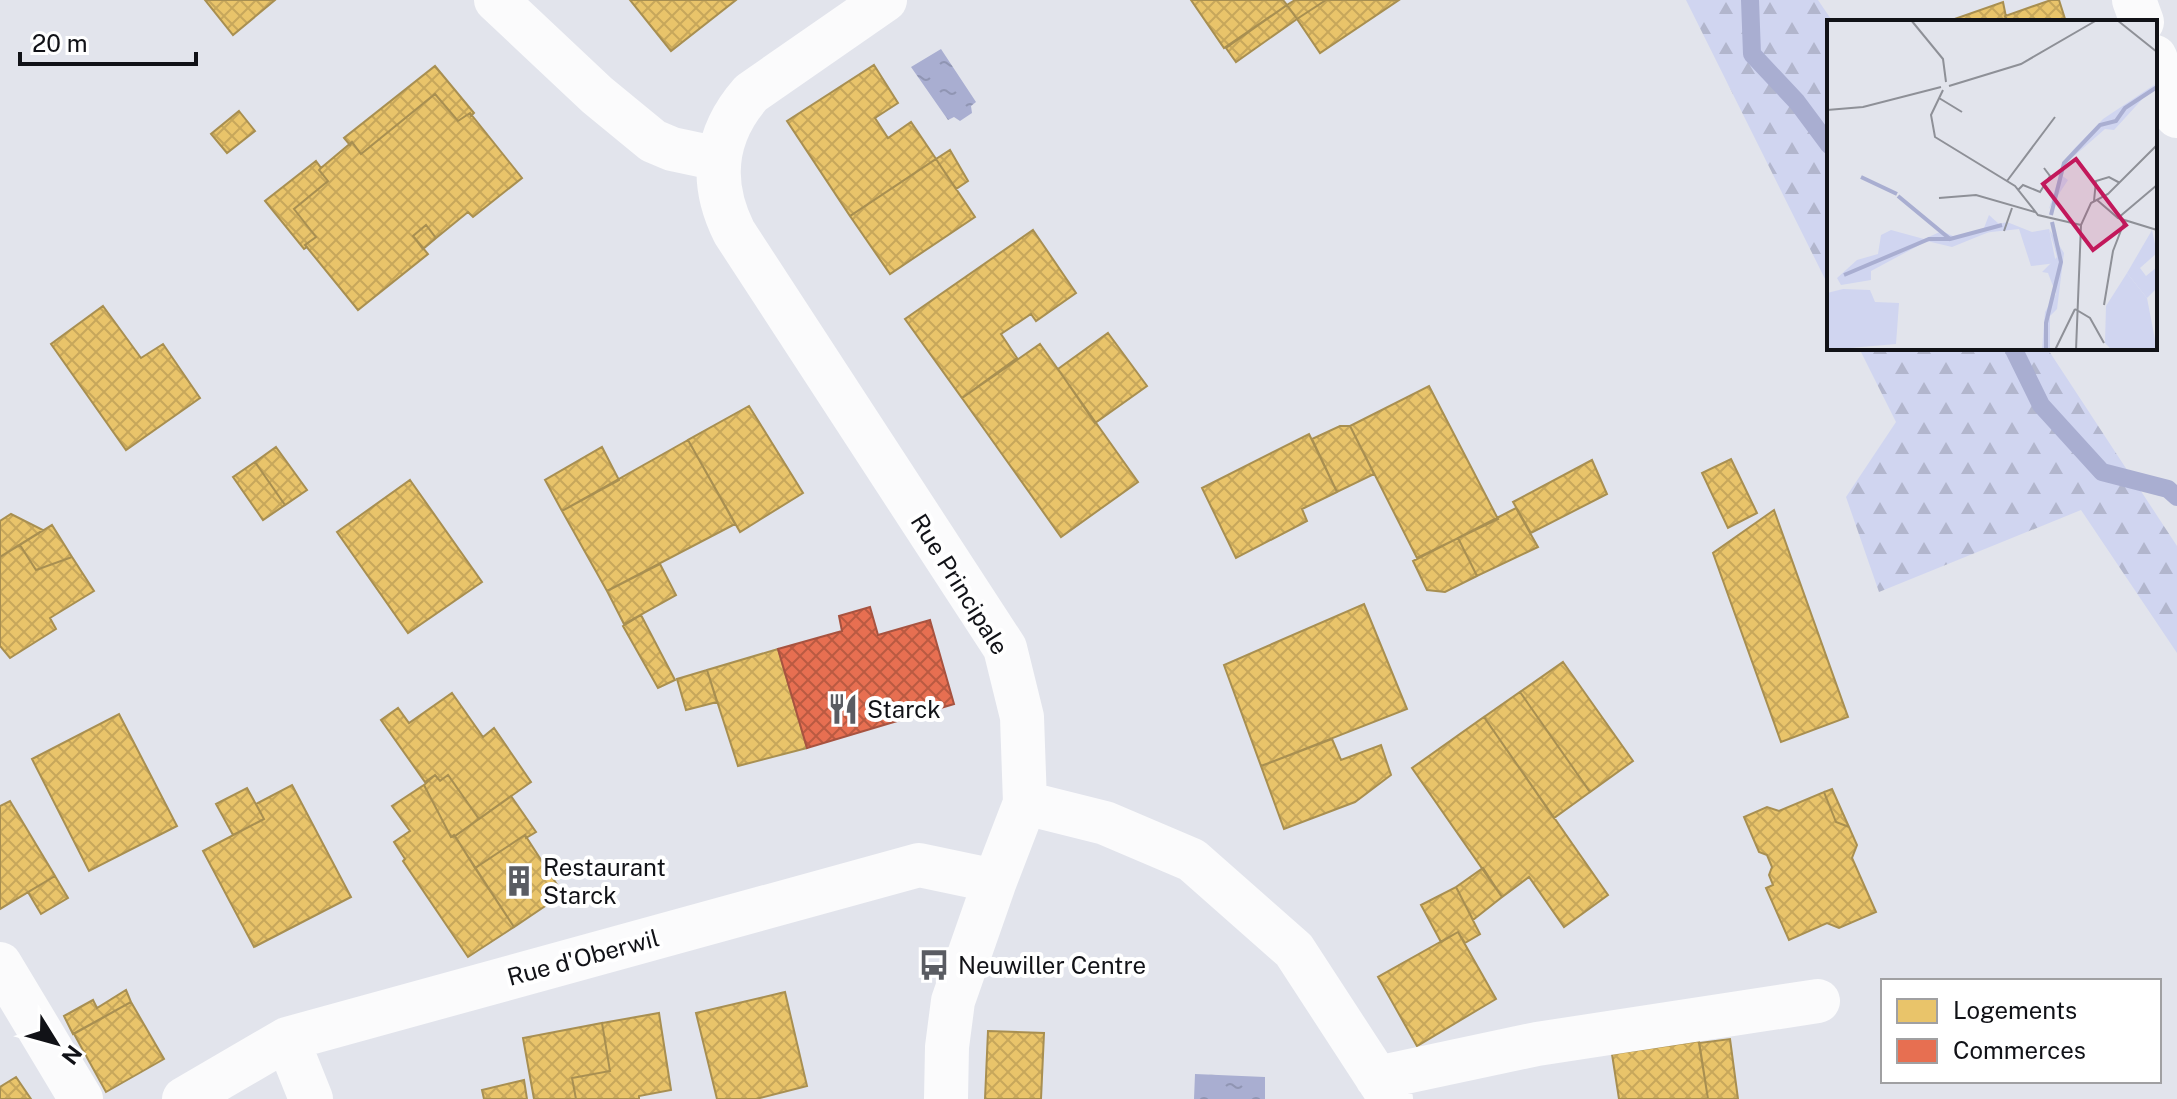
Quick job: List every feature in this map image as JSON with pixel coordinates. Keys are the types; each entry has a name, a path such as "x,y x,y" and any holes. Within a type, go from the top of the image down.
{"street":[{"path":"496,0 597,95 653,141 672,149 719,159 735,111 751,93 885,0"},
{"path":"2134,0 2141,20"},
{"path":"2157,62 2177,116"},
{"name":"Rue Principale","path":"719,159 718,189 723,211 734,232 1005,648 1022,717 1025,803 953,1001 947,1047 946,1099"},
{"path":"1025,803 1105,823 1192,860 1294,950 1384,1089 1537,1044 1818,1001"},
{"name":"Rue d'Oberwil","path":"184,1099 287,1039 919,865 995,881"},
{"path":"0,964 81,1099"},
{"path":"287,1039 311,1099"}],"green space":[{"path":"1686,0 1818,0 1832,20 1827,20 1827,283"},
{"path":"1860,350 2048,350 2177,546 2177,653 2081,510 1879,592 1846,497 1896,422"}],"water":[{"path":"941,49 976,102 971,106 972,113 960,121 954,117 948,120 911,67"},
{"path":"1195,1074 1265,1077 1265,1099 1194,1099"}],"building: Logements":[{"path":"205,0 275,0 233,35"},
{"path":"630,0 736,0 671,51"},
{"path":"1191,0 1283,0 1287,5 1224,48"},
{"path":"1295,0 1326,0 1297,19 1287,5"},
{"path":"1326,0 1399,0 1320,53 1297,19"},
{"path":"2059,0 2065,20 2006,20 2005,16"},
{"path":"2003,2 2007,20 1952,20"},
{"path":"1287,5 1297,19 1236,62 1226,48"},
{"path":"874,65 898,103 875,118 888,138 911,122 936,159 850,216 787,121"},
{"path":"435,66 474,113 471,116 470,113 458,121 435,94 361,154 352,142 350,145 344,138"},
{"path":"435,94 458,121 470,113 522,178 473,217 468,212 436,238 426,225 413,236 428,254 358,310 305,245 316,237 294,209 328,181 319,170 352,142 361,154"},
{"path":"239,111 255,131 227,153 211,134"},
{"path":"950,150 968,181 956,189 936,159"},
{"path":"936,159 975,217 890,274 850,216"},
{"path":"316,161 328,181 294,209 316,237 304,249 265,201"},
{"path":"426,225 436,238 423,249 413,236"},
{"path":"1033,230 1076,293 1036,321 1031,314 1001,334 1017,358 962,398 905,319"},
{"path":"103,306 141,358 163,344 200,398 126,450 51,344"},
{"path":"1108,333 1147,386 1095,423 1058,369"},
{"path":"1040,344 1138,482 1061,537 962,398"},
{"path":"1429,386 1498,519 1417,558 1350,426"},
{"path":"749,406 803,493 740,532 688,440"},
{"path":"1340,426 1350,426 1374,474 1337,492 1312,439"},
{"path":"1309,434 1337,492 1302,509 1307,521 1236,558 1202,488"},
{"path":"688,440 735,524 607,591 562,511"},
{"path":"276,447 307,490 285,505 255,462"},
{"path":"602,447 619,480 562,511 545,480"},
{"path":"1731,459 1757,513 1728,528 1702,473"},
{"path":"1592,460 1607,494 1531,533 1513,502"},
{"path":"255,462 285,505 263,520 233,477"},
{"path":"410,480 482,582 408,633 337,532"},
{"path":"1516,508 1538,547 1477,576 1458,538"},
{"path":"1774,510 1848,717 1781,742 1713,553"},
{"path":"11,514 43,530 0,557 0,521"},
{"path":"52,525 72,557 36,570 20,545"},
{"path":"1458,538 1477,576 1445,592 1427,590 1413,561"},
{"path":"20,545 36,570 72,557 94,591 50,618 56,629 10,658 0,646 0,557"},
{"path":"660,564 676,595 624,624 607,591"},
{"path":"1364,604 1407,709 1261,766 1224,665"},
{"path":"641,615 675,680 658,688 623,626"},
{"path":"778,649 807,748 738,766 707,670"},
{"path":"1563,662 1633,761 1590,792 1520,692"},
{"path":"707,670 717,702 686,710 677,679"},
{"path":"1520,692 1590,792 1554,818 1484,717"},
{"path":"452,693 483,737 494,728 531,782 479,819 448,775 440,781 435,775 425,782 381,720 398,708 409,723"},
{"path":"119,714 177,826 89,871 32,759"},
{"path":"1484,717 1608,895 1564,927 1529,877 1502,897 1412,768"},
{"path":"1332,739 1341,760 1381,745 1391,775 1355,802 1284,829 1261,766"},
{"path":"435,775 440,781 448,775 479,819 455,836 451,837 424,785"},
{"path":"292,785 351,897 254,947 203,851 264,819 256,804"},
{"path":"424,785 451,837 454,835 514,927 468,957 403,861 405,859 394,842 410,831 392,806"},
{"path":"247,788 264,819 233,835 216,804"},
{"path":"1832,789 1849,827 1836,822 1824,792"},
{"path":"1824,792 1836,822 1849,827 1857,845 1852,858 1876,912 1839,928 1827,923 1789,940 1766,888 1773,885 1769,875 1772,867 1767,855 1759,852 1744,817 1767,807 1779,811"},
{"path":"511,796 536,832 526,838 525,835 475,868 455,836"},
{"path":"10,801 55,876 0,909 0,806"},
{"name":"Restaurant Starck","path":"525,835 563,894 514,927 475,868"},
{"path":"1483,868 1502,897 1473,920 1456,887"},
{"path":"55,876 68,898 41,914 28,892"},
{"path":"1456,887 1480,934 1465,943 1458,932 1441,942 1421,905"},
{"path":"1458,932 1496,999 1417,1046 1378,977"},
{"path":"126,990 131,1002 73,1034 64,1016 93,1000 97,1008"},
{"path":"785,992 807,1086 756,1099 717,1099 696,1013"},
{"path":"131,1002 164,1059 106,1092 74,1034"},
{"path":"659,1013 671,1090 639,1096 639,1099 576,1099 572,1078 610,1071 602,1023"},
{"path":"602,1023 610,1071 572,1078 576,1099 534,1099 523,1038"},
{"path":"988,1031 1044,1033 1041,1099 985,1099"},
{"path":"1730,1039 1738,1099 1708,1099 1699,1043"},
{"path":"1699,1041 1708,1099 1619,1099 1612,1054"},
{"path":"16,1077 31,1099 0,1099 0,1087"},
{"path":"524,1080 527,1099 484,1099 482,1090"}],"building: Commerces":[{"path":"870,607 878,635 930,620 954,704 807,748 778,649 842,631 839,616"}],"waterway":[{"path":"1750,0 1752,54 1797,102 1827,142"},
{"path":"2014,350 2041,405 2102,472 2168,489 2177,497"}],"place":[{"name":"Starck","path":"843,709"},
{"name":"Restaurant Starck","path":"519,881"},
{"name":"Neuwiller Centre","path":"934,965"}]}
